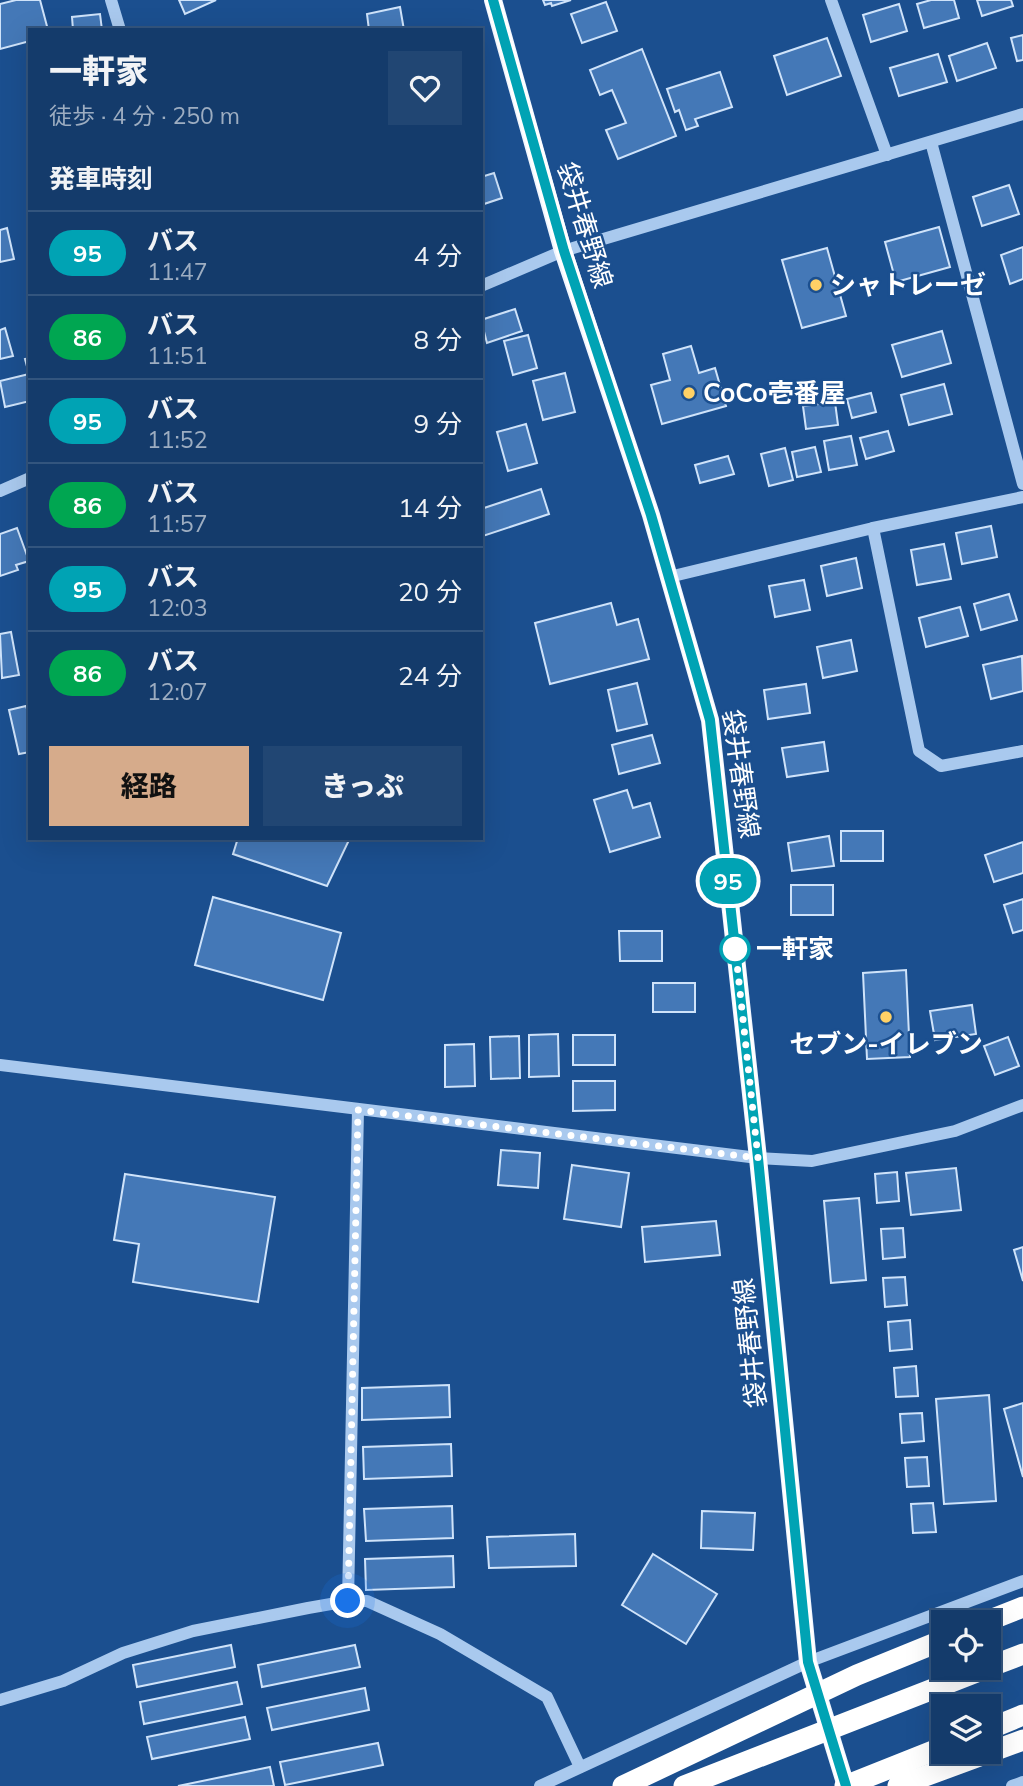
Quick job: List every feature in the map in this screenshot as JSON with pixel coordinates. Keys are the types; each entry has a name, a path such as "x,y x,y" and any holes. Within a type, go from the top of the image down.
{"highway":[{"path":"1001,1616 1023,1607"},
{"path":"623,1786 858,1675 931,1645"},
{"path":"1001,1662 1023,1654"},
{"path":"684,1786 955,1680"},
{"path":"1001,1724 1023,1715"},
{"path":"898,1786 1023,1740"},
{"path":"846,1786 931,1752"}],"main road":[{"name":"袋井春野線","path":"493,0 564,251 651,515 710,720 758,1158 808,1662 846,1786"}],"street":[{"path":"111,0 119,28"},
{"path":"831,0 887,155"},
{"path":"483,285 564,251 1023,114"},
{"path":"931,142 1023,484"},
{"path":"0,491 28,479"},
{"path":"669,576 873,528 1023,497"},
{"path":"873,528 919,751 941,766 1023,751"},
{"path":"0,1065 758,1158 812,1161 955,1131 1023,1105"},
{"path":"348,1601 358,1110"},
{"path":"540,1786 808,1662 1023,1581"},
{"path":"0,1700 63,1681 123,1653 193,1631 348,1601 366,1601 440,1634 547,1697 580,1767"},
{"path":"1012,1786 1023,1782"}],"building":[{"path":"16,0 40,0 47,28 28,28 28,42 0,49 0,4"},
{"path":"179,0 216,0 185,14"},
{"path":"543,0 571,0 552,6 551,3 545,5"},
{"path":"931,0 954,0 959,18 924,28 917,4"},
{"path":"977,0 1011,0 1013,6 982,16"},
{"path":"606,2 617,31 582,43 571,14"},
{"path":"899,4 907,31 871,42 863,15"},
{"path":"400,7 404,28 369,28 367,14"},
{"path":"100,14 102,28 73,28 72,17"},
{"path":"1023,35 1023,60 1017,61 1011,38"},
{"path":"827,38 841,76 787,95 774,56"},
{"path":"987,43 996,68 957,81 949,56"},
{"path":"642,49 676,136 618,159 606,130 626,123 612,90 600,95 590,70"},
{"path":"938,54 947,82 899,96 890,68"},
{"path":"720,72 732,107 695,119 698,126 686,130 679,110 675,112 667,89"},
{"path":"494,173 502,198 483,204 483,176"},
{"path":"1009,185 1019,214 982,226 973,197"},
{"path":"939,227 950,267 896,282 885,242"},
{"path":"7,228 14,259 0,262 0,230"},
{"path":"1023,247 1023,279 1010,284 1001,255"},
{"path":"827,248 846,316 802,328 782,260"},
{"path":"515,309 522,331 487,343 483,319"},
{"path":"5,328 13,356 0,359 0,330"},
{"path":"942,331 951,363 902,377 892,345"},
{"path":"528,335 537,368 513,375 504,341"},
{"path":"691,346 699,373 715,368 726,406 662,424 651,385 670,380 663,354"},
{"path":"565,373 575,412 543,420 533,381"},
{"path":"28,374 28,401 5,407 0,381"},
{"path":"944,384 952,414 909,425 901,395"},
{"path":"871,393 876,412 852,418 847,399"},
{"path":"835,402 838,425 806,429 803,406"},
{"path":"526,424 537,463 508,471 497,432"},
{"path":"888,431 894,451 866,459 860,438"},
{"path":"851,436 857,465 829,470 824,441"},
{"path":"815,447 821,472 797,477 792,452"},
{"path":"785,448 793,480 769,486 761,454"},
{"path":"728,456 734,474 700,483 695,465"},
{"path":"541,489 549,514 483,536 483,508"},
{"path":"991,526 997,557 962,564 956,533"},
{"path":"17,528 28,561 16,565 18,570 0,576 0,534"},
{"path":"944,544 951,579 917,585 911,550"},
{"path":"856,558 862,588 827,596 821,566"},
{"path":"804,580 810,610 775,617 769,586"},
{"path":"1009,594 1017,620 981,630 974,604"},
{"path":"611,603 617,625 638,619 649,659 550,684 535,623"},
{"path":"960,607 968,636 926,647 919,618"},
{"path":"11,632 19,675 2,678 0,634"},
{"path":"851,640 857,671 823,678 817,647"},
{"path":"1022,656 1023,691 991,699 983,665"},
{"path":"637,683 647,724 617,731 608,690"},
{"path":"806,684 810,713 768,719 764,690"},
{"path":"26,706 28,752 19,754 9,710"},
{"path":"652,735 660,763 619,774 612,745"},
{"path":"824,742 828,771 787,777 782,748"},
{"path":"627,790 633,808 650,803 660,837 610,852 594,800"},
{"path":"841,831 883,831 883,861 841,861"},
{"path":"829,836 834,866 792,871 788,843"},
{"path":"237,840 349,840 327,886 233,854"},
{"path":"1023,842 1023,873 994,882 985,855"},
{"path":"791,885 833,885 833,915 791,915"},
{"path":"213,897 341,933 323,1000 195,965"},
{"path":"1023,899 1023,930 1013,933 1004,905"},
{"path":"619,931 662,931 662,961 620,961"},
{"path":"906,970 910,1057 867,1059 863,973"},
{"path":"653,983 695,983 695,1012 653,1012"},
{"path":"972,1005 976,1034 935,1040 930,1011"},
{"path":"558,1034 559,1076 529,1077 529,1035"},
{"path":"573,1035 615,1035 615,1065 573,1065"},
{"path":"519,1036 520,1078 491,1079 490,1037"},
{"path":"1008,1037 1019,1066 995,1075 984,1046"},
{"path":"474,1044 475,1086 445,1087 445,1045"},
{"path":"573,1081 615,1081 615,1110 573,1111"},
{"path":"501,1150 540,1153 538,1188 498,1185"},
{"path":"572,1165 629,1173 621,1227 564,1219"},
{"path":"956,1168 961,1210 911,1215 906,1173"},
{"path":"897,1172 899,1201 877,1203 875,1174"},
{"path":"125,1174 275,1197 258,1302 133,1282 139,1244 114,1240"},
{"path":"859,1198 866,1280 831,1283 824,1201"},
{"path":"716,1221 720,1255 645,1262 642,1227"},
{"path":"903,1228 905,1257 883,1259 881,1229"},
{"path":"1023,1247 1023,1281 1014,1250"},
{"path":"905,1277 907,1305 885,1307 883,1278"},
{"path":"910,1320 912,1349 890,1351 888,1322"},
{"path":"916,1366 918,1396 896,1397 894,1368"},
{"path":"449,1385 450,1417 362,1420 362,1388"},
{"path":"989,1395 996,1501 944,1504 936,1399"},
{"path":"1023,1403 1023,1477 1004,1409"},
{"path":"922,1413 924,1441 902,1443 900,1414"},
{"path":"451,1444 452,1476 364,1479 363,1447"},
{"path":"927,1457 929,1486 907,1487 905,1458"},
{"path":"933,1503 936,1532 913,1533 911,1504"},
{"path":"452,1506 453,1538 366,1541 364,1509"},
{"path":"702,1511 755,1513 753,1550 701,1548"},
{"path":"575,1534 576,1566 489,1568 487,1537"},
{"path":"653,1554 717,1594 686,1644 622,1605"},
{"path":"453,1556 454,1587 366,1590 365,1559"},
{"path":"231,1645 235,1667 137,1687 133,1665"},
{"path":"355,1645 360,1667 262,1687 258,1665"},
{"path":"237,1682 242,1704 144,1724 140,1702"},
{"path":"365,1688 369,1710 272,1730 267,1708"},
{"path":"245,1717 250,1739 152,1759 147,1737"},
{"path":"378,1743 383,1765 285,1785 280,1762"},
{"path":"270,1767 274,1786 178,1786"}],"bus line":[{"name":"95","path":"493,0 564,251 651,515 710,720 758,1158 808,1662 846,1786"}],"place":[{"name":"シャトレーゼ","path":"816,285"},
{"name":"CoCo壱番屋","path":"689,393"},
{"name":"一軒家","path":"735,949"},
{"name":"セブン-イレブン","path":"886,1017"}],"route":[{"path":"348,1601 358,1110 758,1158 734,936 735,949"}]}
